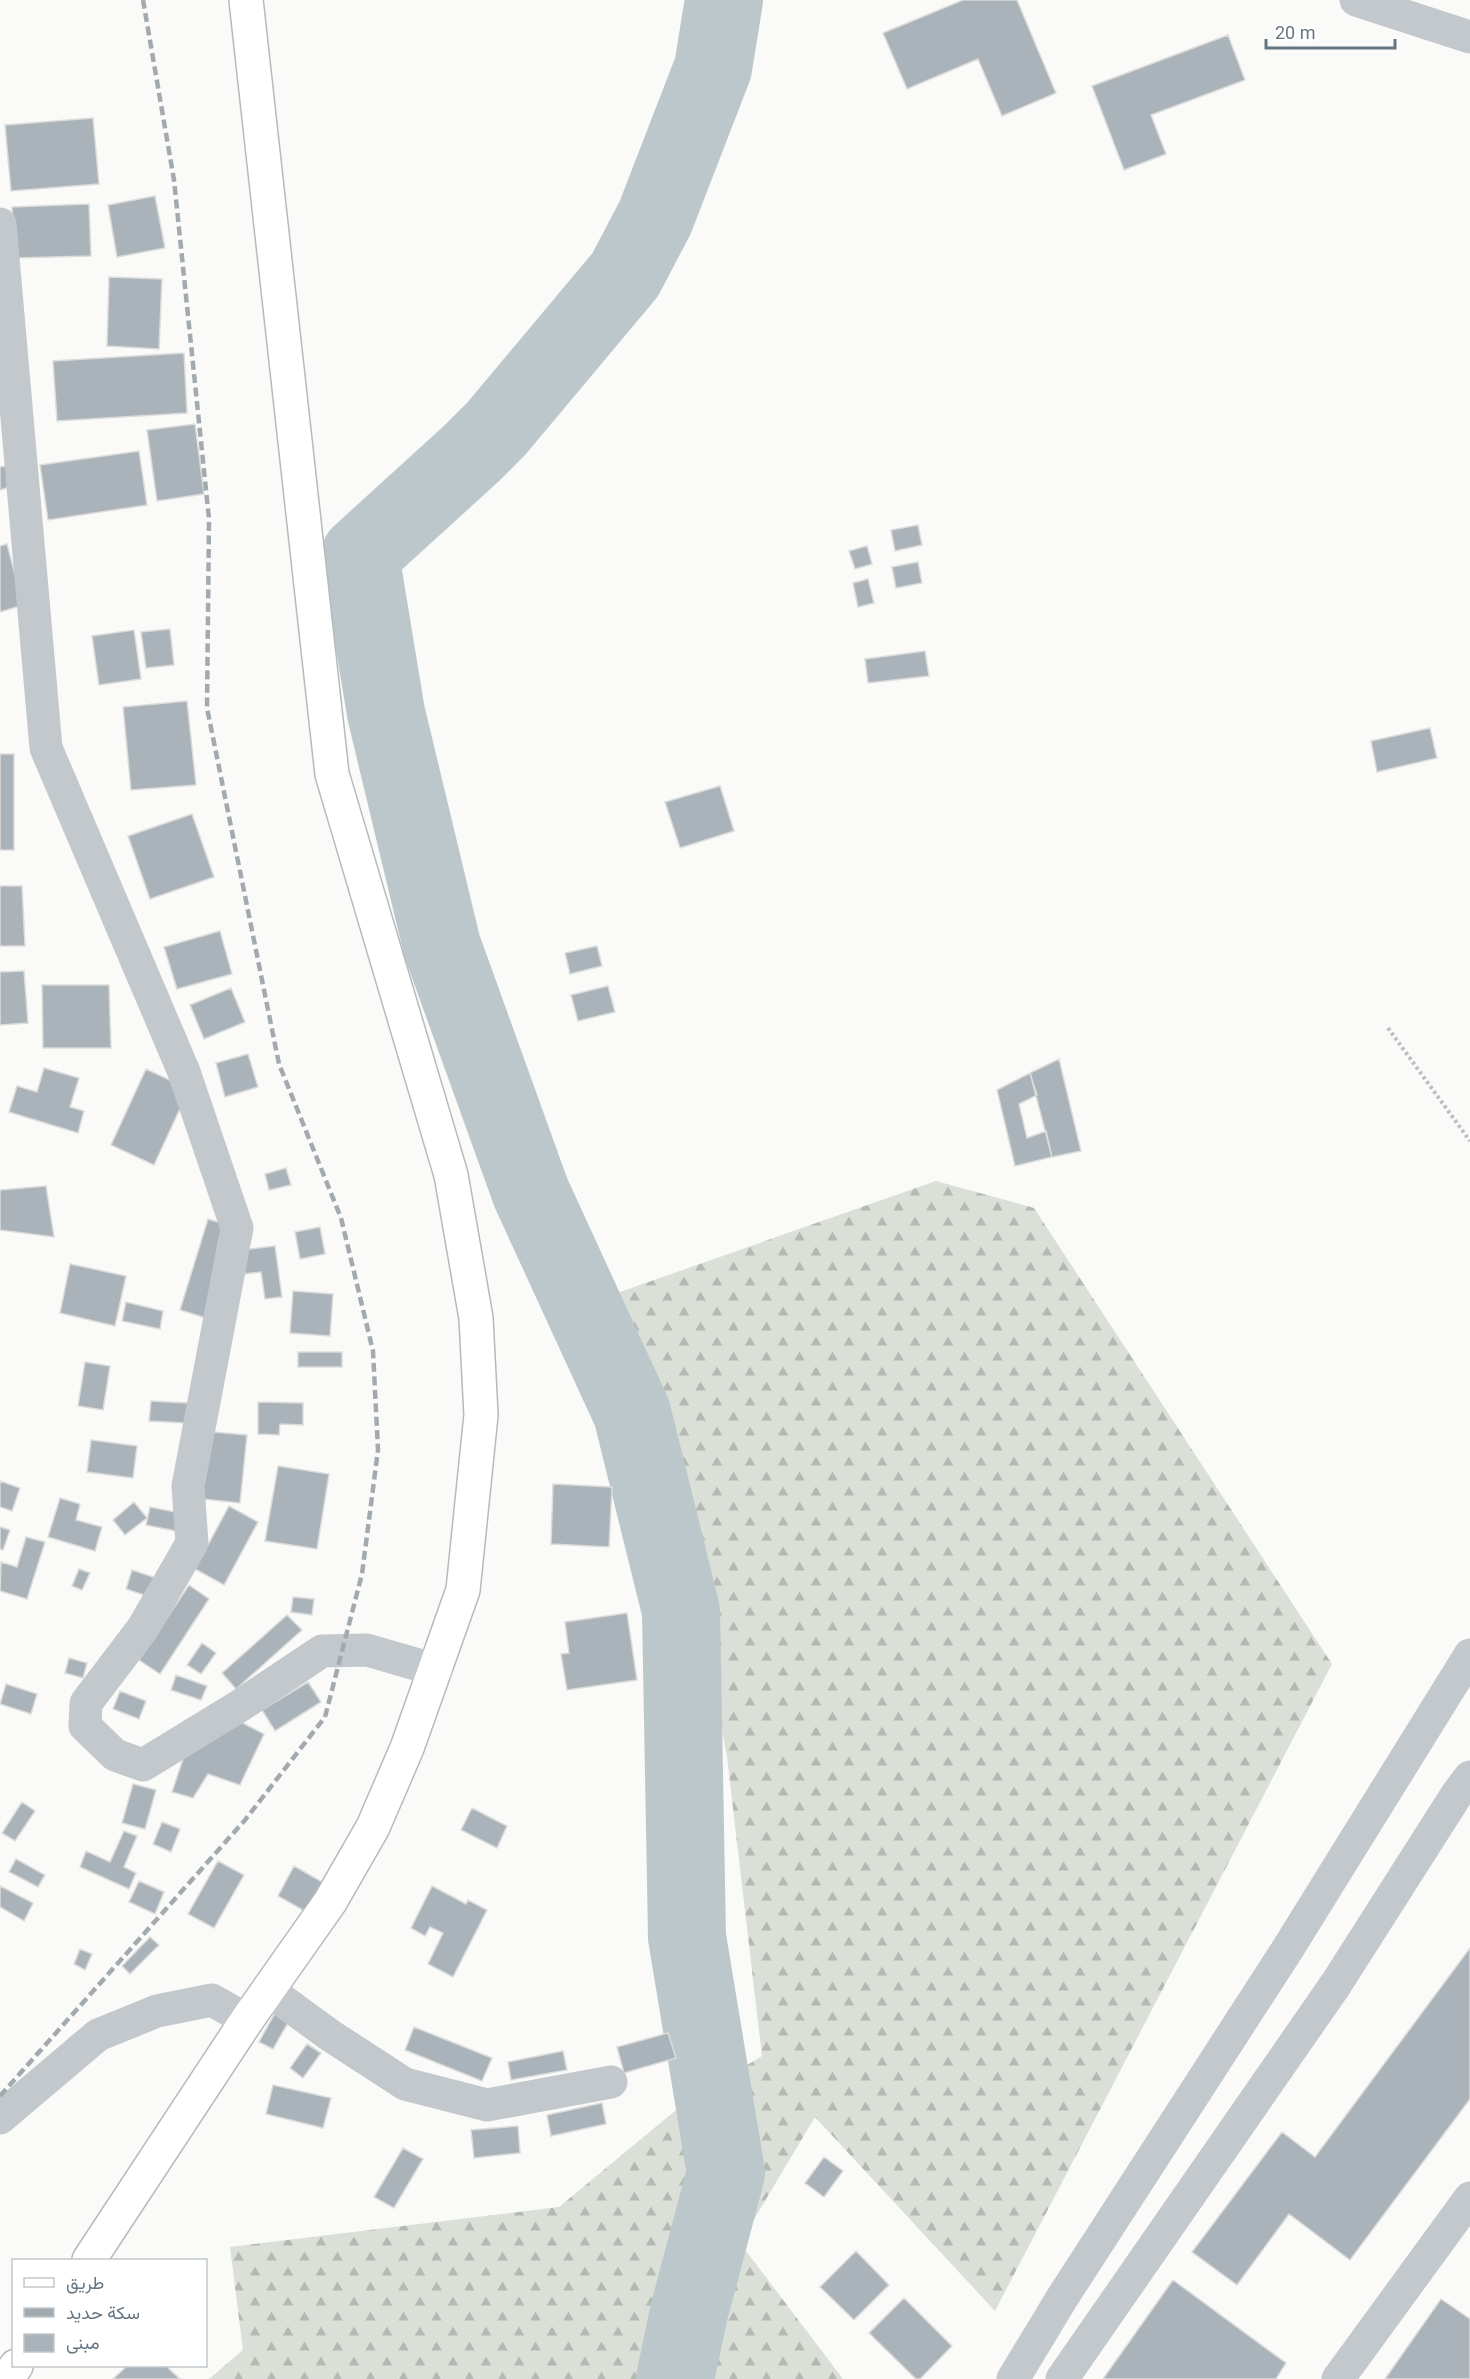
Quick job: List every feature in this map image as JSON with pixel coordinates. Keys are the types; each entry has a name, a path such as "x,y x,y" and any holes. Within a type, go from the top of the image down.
{"main road":[{"path":"90,2259 247,2020 330,1902 373,1827 407,1748 463,1590 481,1415 476,1318 451,1175 332,774 246,0"}],"street":[{"path":"1356,0 1470,37"},
{"path":"0,224 46,748 184,1072 237,1228 188,1486 192,1544 143,1628 86,1703 85,1726 115,1755 143,1765 241,1705 322,1651 367,1650 436,1670"},
{"path":"1013,2379 1062,2298 1287,1950 1470,1655"},
{"path":"1062,2379 1336,1984 1456,1794 1470,1777"},
{"path":"268,1990 331,2036 405,2084 487,2105 611,2082"},
{"path":"0,2118 98,2035 157,2011 212,2000 247,2020"},
{"path":"1338,2379 1470,2198"}],"path":[{"path":"1388,1028 1470,1141"}],"green space":[{"path":"936,1181 1034,1208 1332,1664 995,2311 815,2117 740,2243 843,2379 209,2379 243,2350 230,2247 559,2207 687,2101 762,2056 727,1757 663,1425 600,1299"}],"building":[{"path":"963,0 1017,0 1056,93 1002,116 978,59 907,89 883,33"},
{"path":"1228,35 1245,80 1151,115 1166,154 1124,170 1092,86"},
{"path":"93,118 99,184 11,191 5,125"},
{"path":"155,196 165,248 117,257 108,205"},
{"path":"89,204 91,256 14,258 12,207"},
{"path":"109,277 162,279 159,349 107,346"},
{"path":"184,353 187,413 57,421 53,361"},
{"path":"195,424 204,494 157,501 147,430"},
{"path":"139,451 147,505 48,520 40,465"},
{"path":"5,466 12,486 0,490 0,467"},
{"path":"918,525 922,545 895,551 891,530"},
{"path":"7,544 23,605 0,612 0,546"},
{"path":"867,546 872,564 855,569 849,551"},
{"path":"918,562 922,583 896,588 892,567"},
{"path":"868,579 874,603 858,607 853,583"},
{"path":"170,629 174,665 146,668 141,632"},
{"path":"134,630 141,679 99,685 92,636"},
{"path":"925,651 929,676 868,683 865,659"},
{"path":"187,701 196,785 131,790 123,707"},
{"path":"1430,728 1437,758 1377,772 1371,741"},
{"path":"0,754 14,754 14,850 0,850"},
{"path":"720,786 734,831 680,848 665,802"},
{"path":"192,814 214,877 150,899 128,836"},
{"path":"0,886 22,886 25,946 0,946"},
{"path":"220,931 232,974 177,989 164,947"},
{"path":"597,946 602,966 570,974 565,953"},
{"path":"24,971 28,1023 0,1025 0,972"},
{"path":"42,985 109,985 111,1048 43,1048"},
{"path":"608,986 615,1012 578,1021 571,995"},
{"path":"231,988 245,1022 204,1039 190,1005"},
{"path":"248,1054 258,1087 225,1097 216,1063"},
{"path":"1059,1059 1081,1151 1052,1157 1030,1073"},
{"path":"44,1068 79,1078 70,1107 84,1111 78,1133 9,1112 17,1086 37,1092"},
{"path":"146,1069 189,1089 154,1165 111,1145"},
{"path":"1030,1073 1037,1095 1019,1104 1027,1138 1046,1131 1052,1157 1015,1166 997,1090"},
{"path":"286,1168 291,1185 269,1190 265,1174"},
{"path":"46,1186 54,1237 0,1230 0,1190"},
{"path":"208,1219 234,1227 206,1318 180,1310"},
{"path":"320,1227 325,1254 300,1259 295,1232"},
{"path":"275,1246 282,1297 265,1299 261,1272 245,1274 242,1250"},
{"path":"70,1264 126,1276 115,1326 60,1313"},
{"path":"293,1291 333,1294 330,1336 290,1333"},
{"path":"126,1302 163,1311 160,1329 122,1321"},
{"path":"298,1352 342,1352 342,1367 298,1367"},
{"path":"85,1362 110,1366 103,1410 78,1406"},
{"path":"151,1401 205,1404 204,1424 149,1421"},
{"path":"258,1402 303,1403 303,1425 280,1424 279,1435 258,1434"},
{"path":"201,1431 247,1435 240,1503 194,1498"},
{"path":"91,1440 137,1446 133,1478 87,1472"},
{"path":"278,1466 329,1474 317,1549 265,1541"},
{"path":"0,1481 20,1488 12,1511 0,1507"},
{"path":"553,1484 612,1487 609,1547 551,1544"},
{"path":"60,1498 80,1504 76,1520 102,1527 95,1551 48,1537"},
{"path":"134,1502 147,1518 125,1535 113,1520"},
{"path":"229,1506 258,1522 224,1585 195,1569"},
{"path":"150,1507 185,1514 181,1532 146,1525"},
{"path":"0,1527 10,1530 3,1550 0,1549"},
{"path":"26,1537 45,1542 27,1599 0,1591 1,1562 17,1567"},
{"path":"79,1569 90,1573 82,1590 72,1586"},
{"path":"132,1570 162,1580 156,1599 126,1589"},
{"path":"189,1585 209,1599 160,1674 139,1660"},
{"path":"293,1597 314,1599 312,1615 291,1612"},
{"path":"627,1613 637,1680 567,1690 561,1654 569,1653 565,1622"},
{"path":"287,1615 302,1630 236,1689 222,1673"},
{"path":"202,1643 216,1653 201,1674 187,1665"},
{"path":"69,1658 87,1663 83,1678 65,1673"},
{"path":"176,1675 207,1686 201,1700 171,1690"},
{"path":"308,1682 321,1702 275,1731 262,1710"},
{"path":"6,1684 37,1694 31,1714 0,1704"},
{"path":"120,1691 146,1701 139,1719 113,1709"},
{"path":"235,1719 264,1734 240,1785 208,1774 193,1798 172,1792 183,1759"},
{"path":"133,1784 156,1790 145,1829 122,1823"},
{"path":"22,1802 35,1811 15,1841 2,1833"},
{"path":"472,1808 507,1826 497,1848 461,1830"},
{"path":"162,1822 180,1829 171,1852 153,1844"},
{"path":"124,1831 137,1836 124,1867 136,1873 129,1889 80,1867 86,1851 110,1862"},
{"path":"16,1859 45,1875 38,1887 9,1872"},
{"path":"218,1861 244,1875 214,1928 188,1914"},
{"path":"294,1866 331,1887 315,1917 278,1896"},
{"path":"139,1881 164,1892 155,1914 129,1902"},
{"path":"0,1886 33,1903 24,1921 0,1907"},
{"path":"432,1886 466,1904 468,1900 487,1910 453,1977 428,1964 443,1933 430,1927 425,1936 411,1928"},
{"path":"150,1937 159,1945 130,1974 122,1966"},
{"path":"1470,1948 1470,2099 1350,2260 1289,2214 1237,2285 1192,2252 1282,2132 1315,2157"},
{"path":"80,1949 92,1954 85,1970 74,1964"},
{"path":"275,2013 289,2021 273,2049 259,2042"},
{"path":"414,2027 492,2058 482,2081 405,2050"},
{"path":"668,2033 676,2058 624,2073 617,2047"},
{"path":"307,2044 321,2053 303,2078 290,2068"},
{"path":"563,2051 567,2070 511,2080 508,2062"},
{"path":"273,2085 331,2098 323,2128 266,2114"},
{"path":"602,2103 606,2124 551,2136 547,2115"},
{"path":"518,2126 520,2153 474,2158 471,2130"},
{"path":"403,2148 423,2159 394,2208 374,2197"},
{"path":"824,2157 843,2171 824,2197 805,2183"},
{"path":"856,2251 889,2285 854,2320 820,2287"},
{"path":"1173,2280 1286,2363 1276,2379 1103,2379"},
{"path":"904,2298 952,2346 920,2379 916,2379 869,2333"},
{"path":"1441,2299 1470,2319 1470,2379 1385,2379"},
{"path":"126,2367 167,2367 180,2379 113,2379"}],"waterway":[{"path":"675,2379 689,2312 726,2173 687,1937 681,1611 632,1413 531,1193 442,946 386,713 360,555 496,429 625,275 655,218 713,68 724,0"}],"railway":[{"path":"0,2096 245,1820 325,1717 362,1574 378,1450 373,1351 341,1218 279,1064 207,708 209,519 174,180 143,0"}]}
